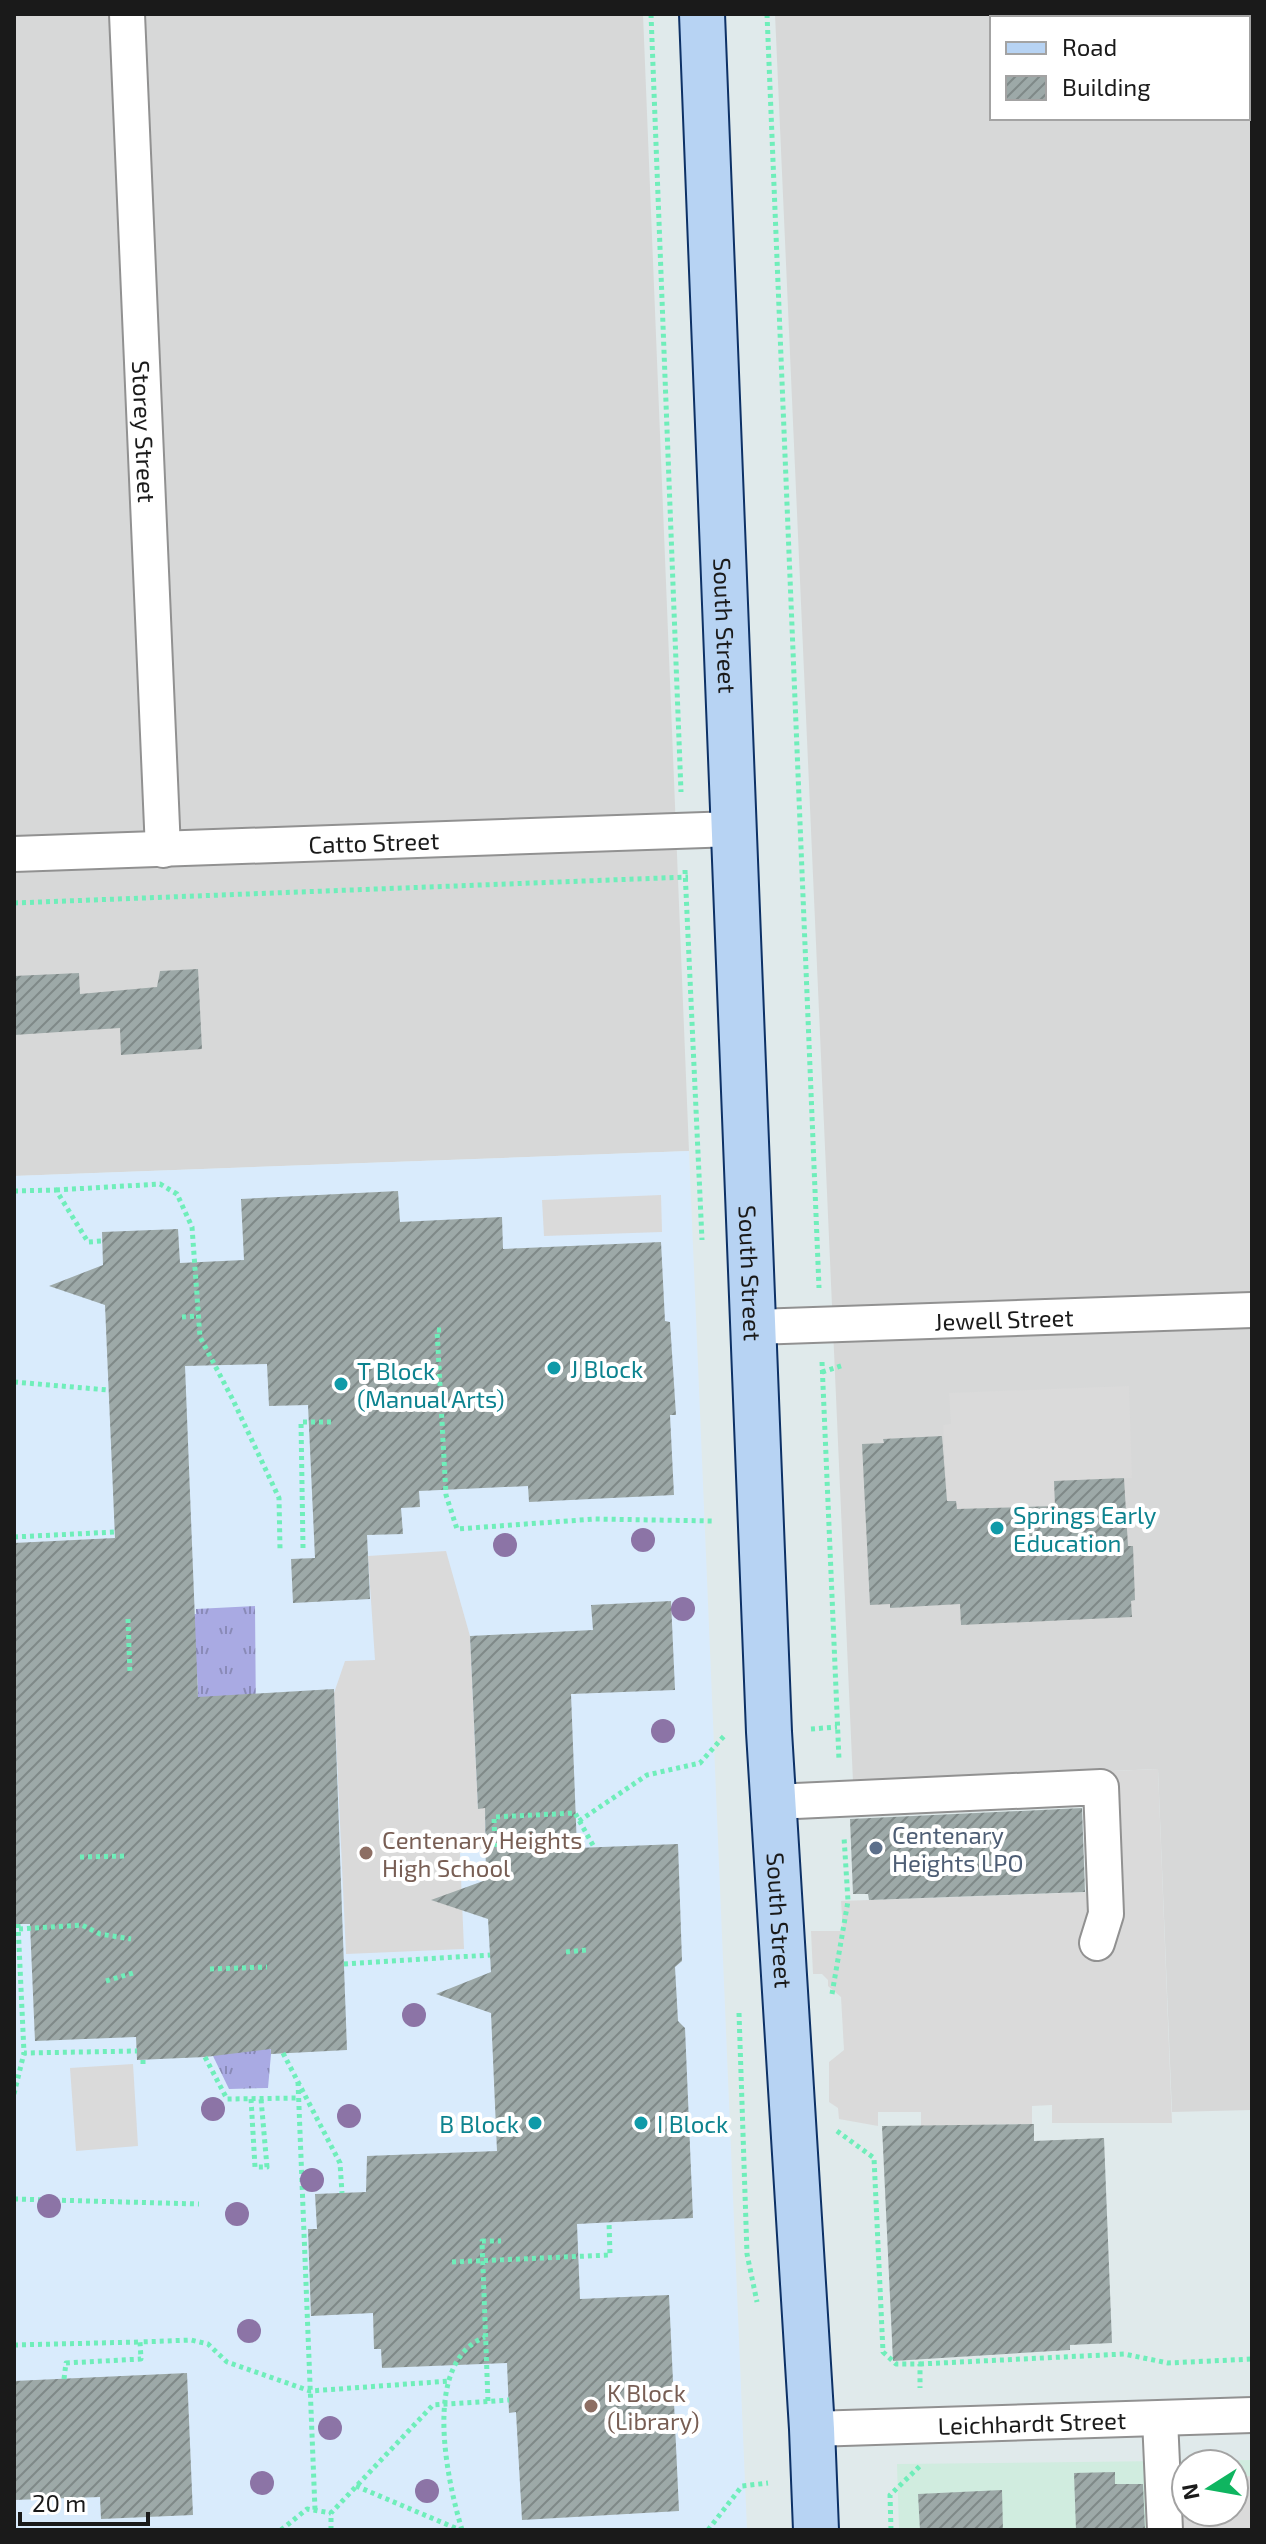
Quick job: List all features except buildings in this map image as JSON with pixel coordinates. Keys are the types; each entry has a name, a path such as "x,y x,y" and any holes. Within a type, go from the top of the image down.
{"street":[{"name":"Storey Street","path":"127,14 163,850"},
{"name":"South Street","path":"702,14 774,1802 816,2530"},
{"name":"Catto Street","path":"14,854 734,829"},
{"name":"Jewell Street","path":"754,1327 1252,1310"},
{"path":"774,1802 1101,1787 1106,1914 1097,1943"},
{"name":"Leichhardt Street","path":"812,2429 1252,2415"},
{"path":"1160,2419 1165,2530"}],"path":[{"path":"651,14 686,877"},
{"path":"14,903 735,875"},
{"path":"14,1191 160,1184 177,1194 192,1227 200,1337 279,1498 280,1549"},
{"path":"56,1190 88,1242 102,1241"},
{"path":"182,1317 197,1316"},
{"path":"441,1330 437,1330 446,1495 457,1529 595,1519 715,1521"},
{"path":"14,1382 108,1390"},
{"path":"303,1548 301,1422 333,1422"},
{"path":"14,1537 115,1532"},
{"path":"128,1619 130,1674"},
{"path":"802,1729 837,1727"},
{"path":"579,1821 647,1775 700,1763 724,1735"},
{"path":"495,1847 494,1817 575,1813 594,1847"},
{"path":"80,1857 128,1856"},
{"path":"14,2094 24,2053 18,1926 82,1925 100,1934 131,1939"},
{"path":"566,1952 586,1950"},
{"path":"344,1964 490,1955"},
{"path":"210,1969 267,1967"},
{"path":"106,1981 133,1973"},
{"path":"24,2053 137,2051"},
{"path":"283,2053 340,2163 342,2193"},
{"path":"205,2057 227,2099 299,2098"},
{"path":"298,2082 315,2510"},
{"path":"251,2099 255,2167 267,2167 261,2099"},
{"path":"14,2199 199,2204"},
{"path":"452,2262 610,2255 609,2222"},
{"path":"488,2401 482,2241 501,2241"},
{"path":"461,2530 451,2495 442,2404 458,2356 475,2341 485,2337"},
{"path":"14,2345 191,2340 208,2344 227,2362 310,2391 450,2381"},
{"path":"64,2379 66,2363 141,2359 140,2342"},
{"path":"920,2364 1124,2354 1168,2363 1252,2359"},
{"path":"331,2530 331,2513 433,2405 509,2400"},
{"path":"708,2530 742,2486 768,2483"},
{"path":"356,2486 461,2530"},
{"path":"281,2530 307,2509 331,2513"}],"shaded area":[{"path":"14,14 643,14 689,1151 14,1176"},
{"path":"775,14 1252,14 1252,2110 1172,2112 1158,1769 853,1782"},
{"name":"Centenary Heights High School","path":"689,1151 747,2530 14,2530 14,1176"},
{"path":"661,1195 662,1232 544,1236 542,1200"},
{"path":"1129,1386 1132,1478 1055,1481 1055,1505 957,1509 956,1501 947,1501 943,1425 951,1424 949,1393"},
{"path":"446,1551 470,1636 478,1808 485,1808 485,1848 460,1853 464,1949 346,1954 334,1693 345,1661 375,1660 368,1556"},
{"path":"1158,1769 1172,2123 1052,2123 1052,2105 1032,2106 1032,2124 921,2126 921,2112 878,2112 878,2126 839,2119 838,2108 829,2102 829,2062 844,2050 841,1997 828,1986 828,1980 822,1974 813,1974 811,1931 843,1931 841,1901 1092,1892 1088,1772"},
{"path":"133,2064 138,2146 76,2151 70,2068"},
{"path":"1252,2460 1252,2530 899,2530 897,2464 1170,2461 1170,2528 1250,2528"},
{"path":"1250,2476 1252,2530 1179,2530 1250,2528"}],"green space":[{"path":"255,1606 256,1724 209,1959 197,1672 135,1619 196,1614 196,1609"},
{"path":"267,1976 271,2054 268,2088 229,2089 213,2056"}],"place":[{"name":"J Block","path":"554,1368"},
{"name":"T Block (Manual Arts)","path":"341,1384"},
{"name":"Springs Early Education","path":"997,1528"},
{"name":"Centenary Heights LPO","path":"876,1848"},
{"name":"Centenary Heights High School","path":"366,1853"},
{"name":"B Block","path":"535,2123"},
{"name":"I Block","path":"641,2123"},
{"name":"K Block (Library)","path":"591,2406"}]}
